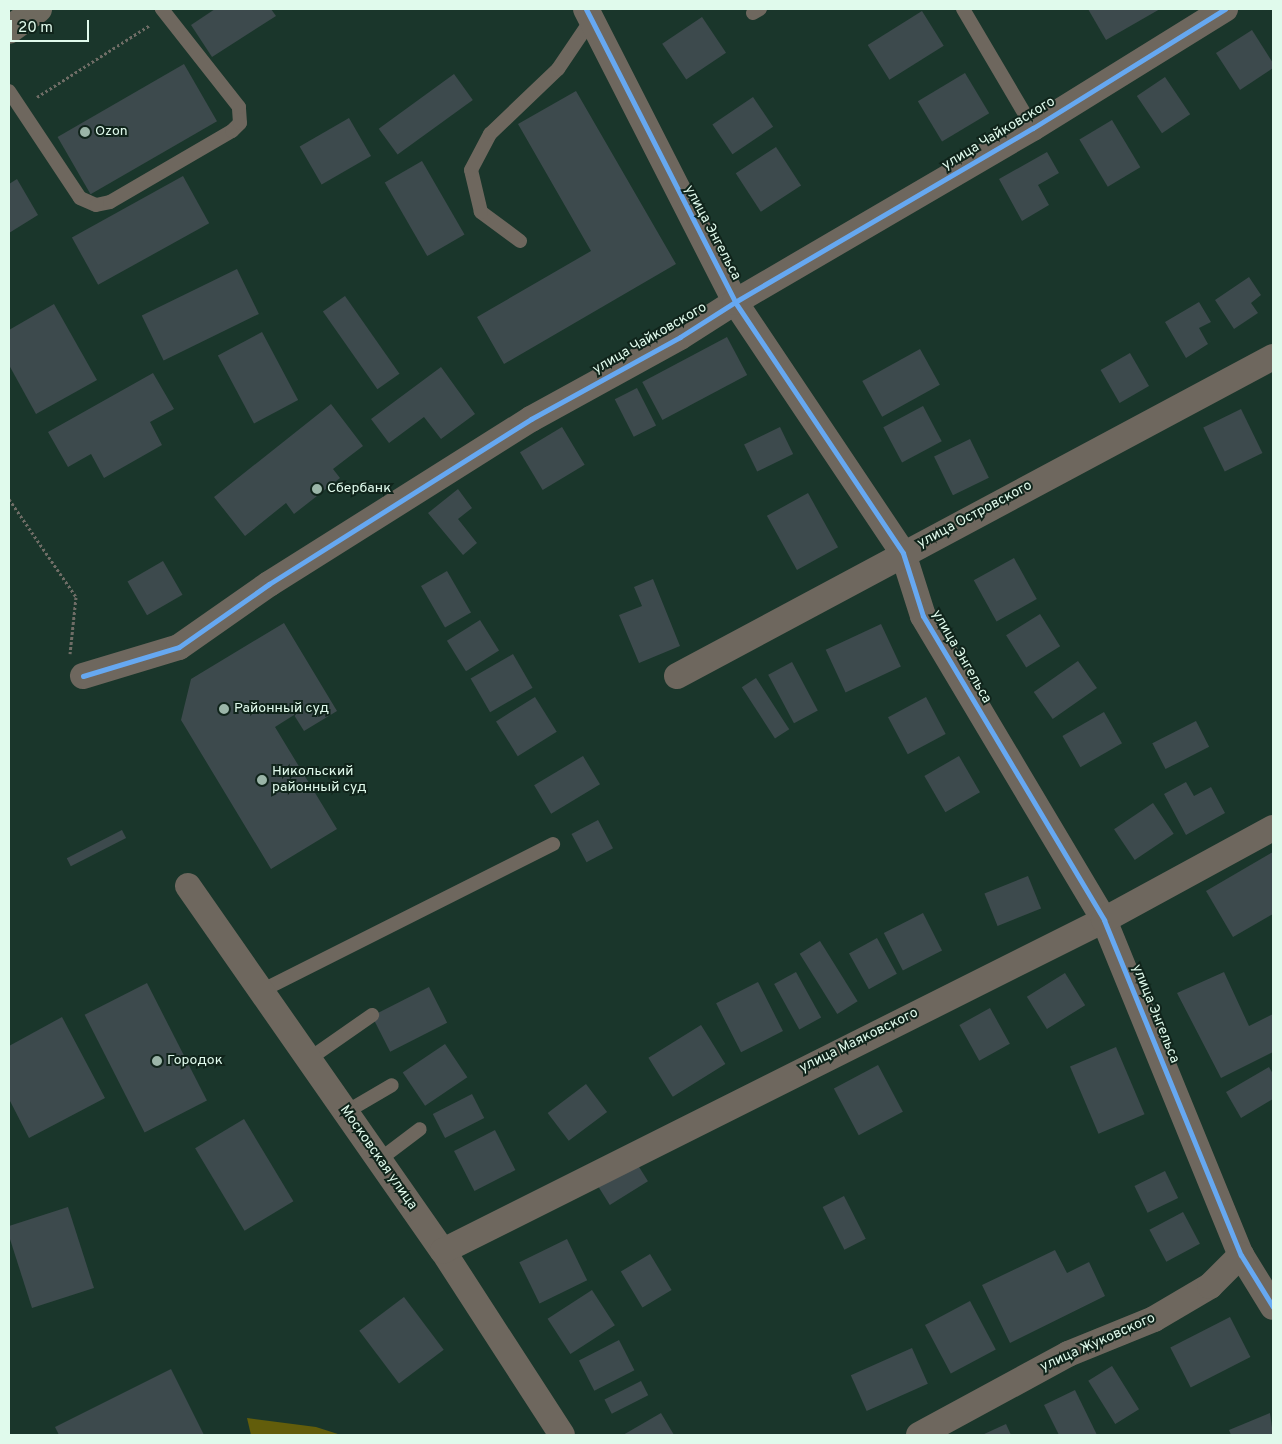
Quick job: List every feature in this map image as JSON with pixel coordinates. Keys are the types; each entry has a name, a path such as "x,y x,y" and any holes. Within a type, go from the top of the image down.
{"main road":[{"path":"9,30 38,9"}],"street":[{"name":"улица Чайковского","path":"83,676 179,647 269,584 531,419 680,338 736,302 1033,128 1225,9"},
{"name":"улица Энгельса","path":"589,14 736,302 903,553 923,616 1104,920 1242,1255 1273,1307"},
{"name":"улица Островского","path":"677,676 903,553 1273,358"},
{"name":"улица Маяковского","path":"443,1251 1104,920 1273,828"},
{"name":"Московская улица","path":"188,886 443,1251 562,1435"},
{"name":"улица Жуковского","path":"920,1435 1068,1354 1154,1319 1210,1286 1242,1255"}],"lane":[{"path":"963,9 1033,128"},
{"path":"9,90 80,198 96,205 110,202 232,131 240,123 239,107 164,12"},
{"path":"520,241 480,212 471,170 490,134 558,69 589,14"},
{"path":"261,991 554,844"},
{"path":"309,1059 372,1015"},
{"path":"346,1112 392,1085"},
{"path":"379,1160 420,1129"}],"path":[{"path":"20,107 164,12"},
{"path":"9,499 76,597 69,653 83,676"}],"shaded area":[{"path":"247,1418 316,1427 341,1435 251,1435"}],"building":[{"path":"215,9 271,9 276,16 212,57 191,25"},
{"path":"1088,9 1160,9 1106,40"},
{"path":"922,11 944,46 889,80 868,45"},
{"path":"702,17 726,53 686,79 662,44"},
{"path":"1252,30 1273,63 1273,68 1240,90 1216,53"},
{"path":"184,64 217,121 91,194 58,137"},
{"path":"965,73 989,113 942,142 918,101"},
{"path":"454,74 473,100 398,155 379,129"},
{"path":"1165,77 1190,114 1162,133 1137,96"},
{"path":"576,91 676,264 504,364 477,317 591,251 518,124"},
{"path":"753,97 773,127 733,154 712,124"},
{"path":"349,118 371,156 322,185 300,146"},
{"path":"1112,120 1140,167 1108,187 1079,140"},
{"path":"776,147 801,186 761,212 736,173"},
{"path":"1047,152 1059,173 1038,185 1049,205 1022,221 999,179"},
{"path":"422,161 464,235 427,256 385,182"},
{"path":"183,176 209,223 98,285 72,238"},
{"path":"17,179 38,215 9,233 9,184"},
{"path":"237,269 259,314 164,360 142,315"},
{"path":"1249,277 1261,295 1251,303 1258,313 1234,329 1215,300"},
{"path":"345,296 399,374 377,389 323,311"},
{"path":"1199,302 1211,322 1199,328 1208,344 1186,358 1165,322"},
{"path":"54,304 97,380 36,414 9,365 9,330"},
{"path":"262,332 298,400 254,423 218,355"},
{"path":"727,337 747,375 662,420 642,382"},
{"path":"920,349 940,385 882,417 862,381"},
{"path":"1130,353 1149,386 1120,403 1101,370"},
{"path":"441,367 475,414 441,439 424,417 389,443 371,419"},
{"path":"153,373 174,409 150,422 162,445 104,478 91,454 68,467 48,432"},
{"path":"637,388 656,425 634,437 615,399"},
{"path":"331,404 363,446 333,469 340,478 294,514 286,503 245,536 214,497"},
{"path":"923,406 942,441 902,462 883,427"},
{"path":"1241,409 1262,453 1225,471 1203,427"},
{"path":"562,427 585,465 543,490 520,452"},
{"path":"780,427 793,454 757,471 744,445"},
{"path":"970,439 989,478 953,495 934,457"},
{"path":"458,489 472,508 458,519 477,543 463,555 428,513"},
{"path":"808,493 838,547 797,570 767,516"},
{"path":"1014,558 1037,599 997,621 974,580"},
{"path":"163,561 182,595 147,615 127,582"},
{"path":"447,571 471,613 445,628 421,586"},
{"path":"653,579 680,646 639,663 619,615 642,606 634,587"},
{"path":"1040,614 1060,646 1026,667 1006,635"},
{"path":"480,620 499,651 466,671 447,641"},
{"name":"Никольский районный суд","path":"284,623 337,711 304,731 294,715 275,727 337,829 271,869 181,720 191,679"},
{"path":"881,624 901,667 846,692 826,650"},
{"path":"513,654 532,688 490,712 471,678"},
{"path":"1078,661 1097,688 1053,719 1034,692"},
{"path":"792,662 818,711 794,723 768,675"},
{"path":"756,678 789,729 775,738 742,687"},
{"path":"535,697 557,732 518,756 496,721"},
{"path":"926,697 946,734 908,754 888,717"},
{"path":"1104,712 1122,743 1080,767 1062,736"},
{"path":"1196,721 1209,747 1166,769 1152,743"},
{"path":"583,756 600,784 551,814 534,785"},
{"path":"959,756 980,792 945,812 924,776"},
{"path":"1186,782 1194,796 1211,787 1225,813 1186,835 1164,794"},
{"path":"1153,803 1174,834 1135,860 1114,829"},
{"path":"598,820 613,848 587,862 572,834"},
{"path":"122,830 126,838 71,866 67,858"},
{"path":"1273,852 1273,914 1233,937 1206,891"},
{"path":"1028,876 1041,908 998,926 984,894"},
{"path":"923,913 942,950 903,970 884,933"},
{"path":"877,938 897,974 869,989 849,954"},
{"path":"820,941 858,1001 837,1014 800,954"},
{"path":"796,972 821,1017 799,1030 774,984"},
{"path":"1224,972 1249,1026 1273,1014 1273,1052 1221,1078 1177,993"},
{"path":"1065,973 1085,1005 1047,1029 1027,997"},
{"path":"758,982 783,1031 741,1052 716,1003"},
{"path":"147,983 207,1101 145,1132 85,1015"},
{"path":"429,987 447,1023 390,1052 372,1016"},
{"path":"990,1008 1010,1044 979,1061 959,1025"},
{"path":"62,1017 105,1098 29,1138 9,1099 9,1046"},
{"path":"701,1025 725,1064 673,1097 648,1058"},
{"path":"445,1044 467,1077 425,1106 403,1073"},
{"path":"1116,1047 1145,1114 1098,1134 1070,1067"},
{"path":"878,1065 903,1112 859,1135 834,1088"},
{"path":"1269,1067 1273,1074 1273,1099 1241,1118 1226,1092"},
{"path":"586,1084 607,1112 569,1141 548,1113"},
{"path":"472,1094 484,1118 445,1138 433,1114"},
{"path":"244,1119 293,1201 245,1231 195,1148"},
{"path":"495,1130 515,1170 474,1191 454,1151"},
{"path":"631,1154 648,1181 610,1205 593,1178"},
{"path":"1165,1171 1178,1198 1148,1213 1134,1186"},
{"path":"844,1196 866,1239 844,1250 823,1207"},
{"path":"68,1207 94,1288 32,1308 9,1236 9,1226"},
{"path":"1183,1212 1200,1244 1166,1262 1149,1230"},
{"path":"567,1239 587,1280 540,1304 519,1262"},
{"path":"1055,1250 1067,1273 1089,1262 1105,1296 1010,1343 982,1285"},
{"path":"650,1254 672,1290 642,1308 621,1272"},
{"path":"592,1290 615,1325 570,1354 548,1319"},
{"path":"404,1297 444,1350 399,1383 359,1331"},
{"path":"970,1301 996,1350 951,1374 925,1325"},
{"path":"1230,1317 1250,1357 1191,1388 1170,1347"},
{"path":"619,1340 634,1370 594,1391 579,1360"},
{"path":"912,1348 928,1384 867,1411 851,1375"},
{"path":"1112,1366 1139,1409 1115,1424 1088,1381"},
{"path":"171,1369 204,1435 59,1435 55,1427"},
{"path":"641,1381 648,1395 612,1414 604,1400"},
{"path":"1075,1390 1097,1435 1059,1435 1044,1405"},
{"path":"661,1413 674,1435 623,1435"},
{"path":"1270,1413 1273,1435 1231,1435 1229,1430"},
{"path":"1006,1424 1011,1435 982,1435"}],"cycle path":[{"path":"586,9 735,302 903,553 923,616 1104,920 1241,1255 1273,1307"},
{"path":"83,676 179,647 269,584 531,419 680,337 735,302 1033,128 1225,9"}],"place":[{"name":"Ozon","path":"85,132"},
{"name":"Сбербанк","path":"317,489"},
{"name":"Районный суд","path":"224,709"},
{"name":"Никольский районный суд","path":"262,780"},
{"name":"Городок","path":"157,1061"}]}
